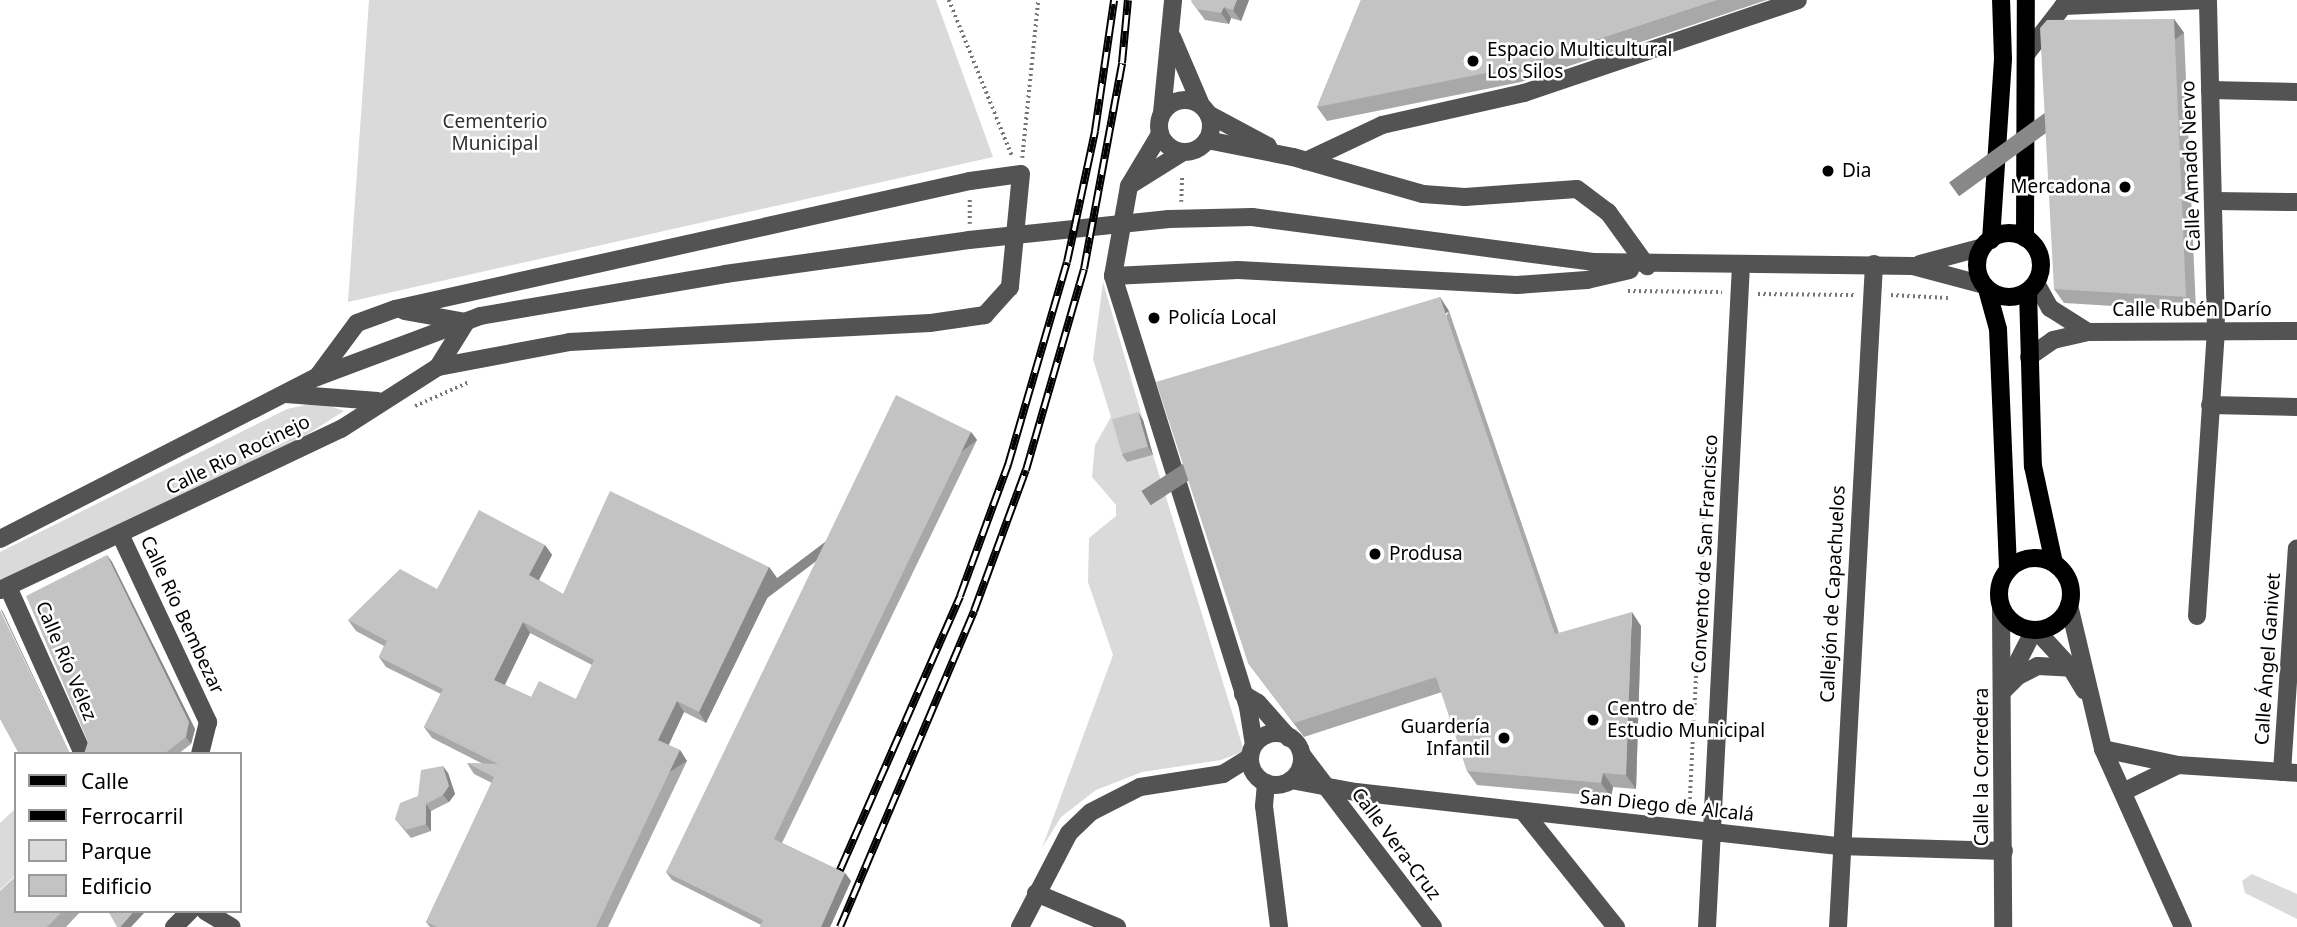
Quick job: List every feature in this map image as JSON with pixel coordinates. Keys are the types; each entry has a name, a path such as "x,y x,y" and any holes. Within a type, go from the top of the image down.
{"main road":[{"path":"2001,0 2003,60 1987,243 1977,266 1998,329 2008,569"},
{"path":"2025,238 2026,0"},
{"path":"1987,243 2005,233 2025,238 2040,256 2032,287 2029,358 2033,466 2054,563 2069,581 2069,606 2056,623 2035,630 2011,622 2001,608 1998,587 2008,569 2026,558 2054,563"},
{"path":"1986,287 2007,297 2032,287"}],"street":[{"path":"1173,0 1160,134 1129,186 1113,276 1243,694 1252,751 1261,780 1279,927"},
{"path":"1299,159 1382,125 1524,93 1798,0"},
{"path":"2027,53 2065,3 2207,0"},
{"name":"Calle Amado Nervo","path":"2197,616 2216,330 2207,0"},
{"path":"1129,186 1183,152 1197,149 1207,140 1211,127 1170,33"},
{"path":"2210,90 2297,92"},
{"path":"1162,113 1184,100 1299,159"},
{"path":"1160,134 1168,146 1183,152"},
{"path":"1207,140 1299,159 1423,194 1465,197 1577,189 1608,212 1647,266"},
{"path":"317,377 357,323 395,309 970,181 1021,174 1010,287 985,315 930,323 570,342 438,367"},
{"path":"2214,201 2297,202"},
{"path":"0,539 317,377 466,321 725,274 970,234 1181,218 1252,217 1541,257 1647,266 1913,265 1986,287"},
{"path":"1913,265 1987,243"},
{"name":"Callejón de Capachuelos","path":"1838,927 1839,846 1874,264"},
{"path":"1113,276 1238,270 1517,285 1587,280 1647,266"},
{"name":"Convento de San Francisco","path":"1707,927 1741,266"},
{"path":"2032,287 2050,309 2088,332"},
{"path":"395,309 466,321"},
{"name":"Calle Rio Rocinejo","path":"4,589 341,429 378,401 438,367 466,321"},
{"name":"Calle Rubén Darío","path":"2029,358 2053,340 2088,332 2297,331"},
{"path":"283,394 378,401"},
{"path":"2210,405 2297,407"},
{"name":"Calle Río Bembezar","path":"120,534 208,722 200,752"},
{"name":"Calle Ángel Ganivet","path":"2289,772 2297,550"},
{"name":"Calle Río Vélez","path":"4,589 82,752"},
{"path":"2069,606 2103,750 2183,927"},
{"name":"Calle la Corredera","path":"2001,608 2003,927"},
{"path":"2003,691 2035,630 2071,668 2090,700"},
{"path":"2003,691 2038,666 2071,668"},
{"path":"1243,694 1258,703 1326,786"},
{"path":"1223,774 1270,734 1289,738"},
{"path":"2103,750 2178,765 2289,772"},
{"path":"1020,927 1069,833 1102,805 1140,787 1223,774 1261,780 1291,780 1300,769 1301,755"},
{"path":"2123,792 2178,765"},
{"name":"San Diego de Alcalá","path":"1291,780 1523,811 1839,846 2004,850"},
{"name":"Calle Vera-Cruz","path":"1326,786 1433,927"},
{"path":"1523,811 1616,927"},
{"path":"1036,893 1117,927"},
{"path":"174,927 188,913"},
{"path":"208,913 232,927"}],"path":[{"path":"949,0 990,111 1021,174"},
{"path":"1021,174 1038,0"},
{"path":"1181,218 1183,152"},
{"path":"970,181 970,234"},
{"path":"1615,292 1948,298"},
{"path":"413,407 471,381"},
{"path":"1688,818 1692,774"}],"green space":[{"name":"Cementerio Municipal","path":"369,0 936,0 993,157 348,302"},
{"path":"1103,282 1143,420 1117,428 1127,462 1153,455 1244,751 1221,760 1142,772 1096,790 1061,817 1042,848 1113,655 1088,582 1089,538 1116,516 1116,505 1092,477 1095,445 1111,417 1093,359"},
{"path":"319,402 344,411 303,437 0,583 0,552 287,409"},
{"path":"14,810 14,877 0,890 0,823"},
{"path":"2252,874 2297,894 2297,919 2245,893 2242,881"}],"building":[{"path":"1192,0 1237,0 1233,10 1224,7 1221,13 1197,9"},
{"name":"Espacio Multicultural Los Silos","path":"1361,0 1717,0 1511,68 1317,107"},
{"name":"Mercadona","path":"2174,19 2186,297 2054,289 2040,28 2047,20"},
{"name":"Produsa","path":"1440,297 1555,634 1632,612 1626,775 1603,773 1601,783 1467,771 1436,677 1294,723 1248,663 1156,382"},
{"path":"896,395 971,432 774,839 845,873 821,927 760,927 763,920 666,872"},
{"path":"1138,412 1148,447 1122,454 1112,419"},
{"path":"610,491 769,567 699,712 677,701 658,740 680,750 596,927 437,927 426,922 494,777 467,763 498,764 424,727 443,689 379,657 387,641 348,620 400,569 437,589 479,510 545,545 529,575 563,594","holes":["523,622 594,660 576,699 539,681 531,697 494,680"]},
{"path":"107,555 189,722 186,737 167,752 85,752 88,742 26,596"},
{"path":"0,610 70,752 18,752 0,719"},
{"path":"443,766 449,786 443,795 426,804 426,824 406,830 395,819 400,803 418,796 421,770"},
{"path":"14,878 14,913 61,913 47,927 0,927 0,891"},
{"path":"109,913 132,913 120,927 117,927"}],"railway":[{"path":"815,927 960,596 1008,465 1067,262 1095,131 1114,0"},
{"path":"840,927 974,611 1026,470 1084,269 1122,63 1128,0"}],"place":[{"name":"Espacio Multicultural Los Silos","path":"1473,61"},
{"name":"Dia","path":"1828,171"},
{"name":"Mercadona","path":"2125,187"},
{"name":"Policía Local","path":"1154,318"},
{"name":"Produsa","path":"1375,554"},
{"name":"Centro de Estudio Municipal","path":"1593,720"},
{"name":"Guardería Infantil","path":"1504,738"}]}
